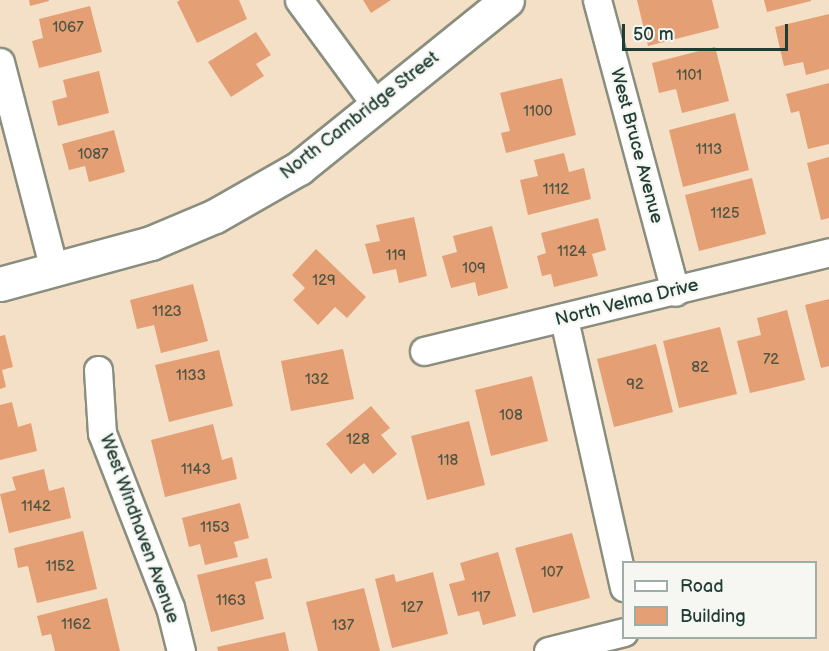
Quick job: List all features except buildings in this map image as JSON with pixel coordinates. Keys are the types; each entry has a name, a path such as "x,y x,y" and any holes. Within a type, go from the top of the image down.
{"street":[{"path":"299,0 376,105"},
{"name":"North Cambridge Street","path":"0,284 151,243 215,216 299,168 507,0"},
{"name":"West Bruce Avenue","path":"597,0 675,292"},
{"path":"0,62 54,270"},
{"name":"North Velma Drive","path":"424,351 675,292 829,252"},
{"path":"564,319 622,578"},
{"name":"West Windhaven Avenue","path":"98,370 102,433 170,607 181,651"},
{"path":"548,651 622,632"}]}
